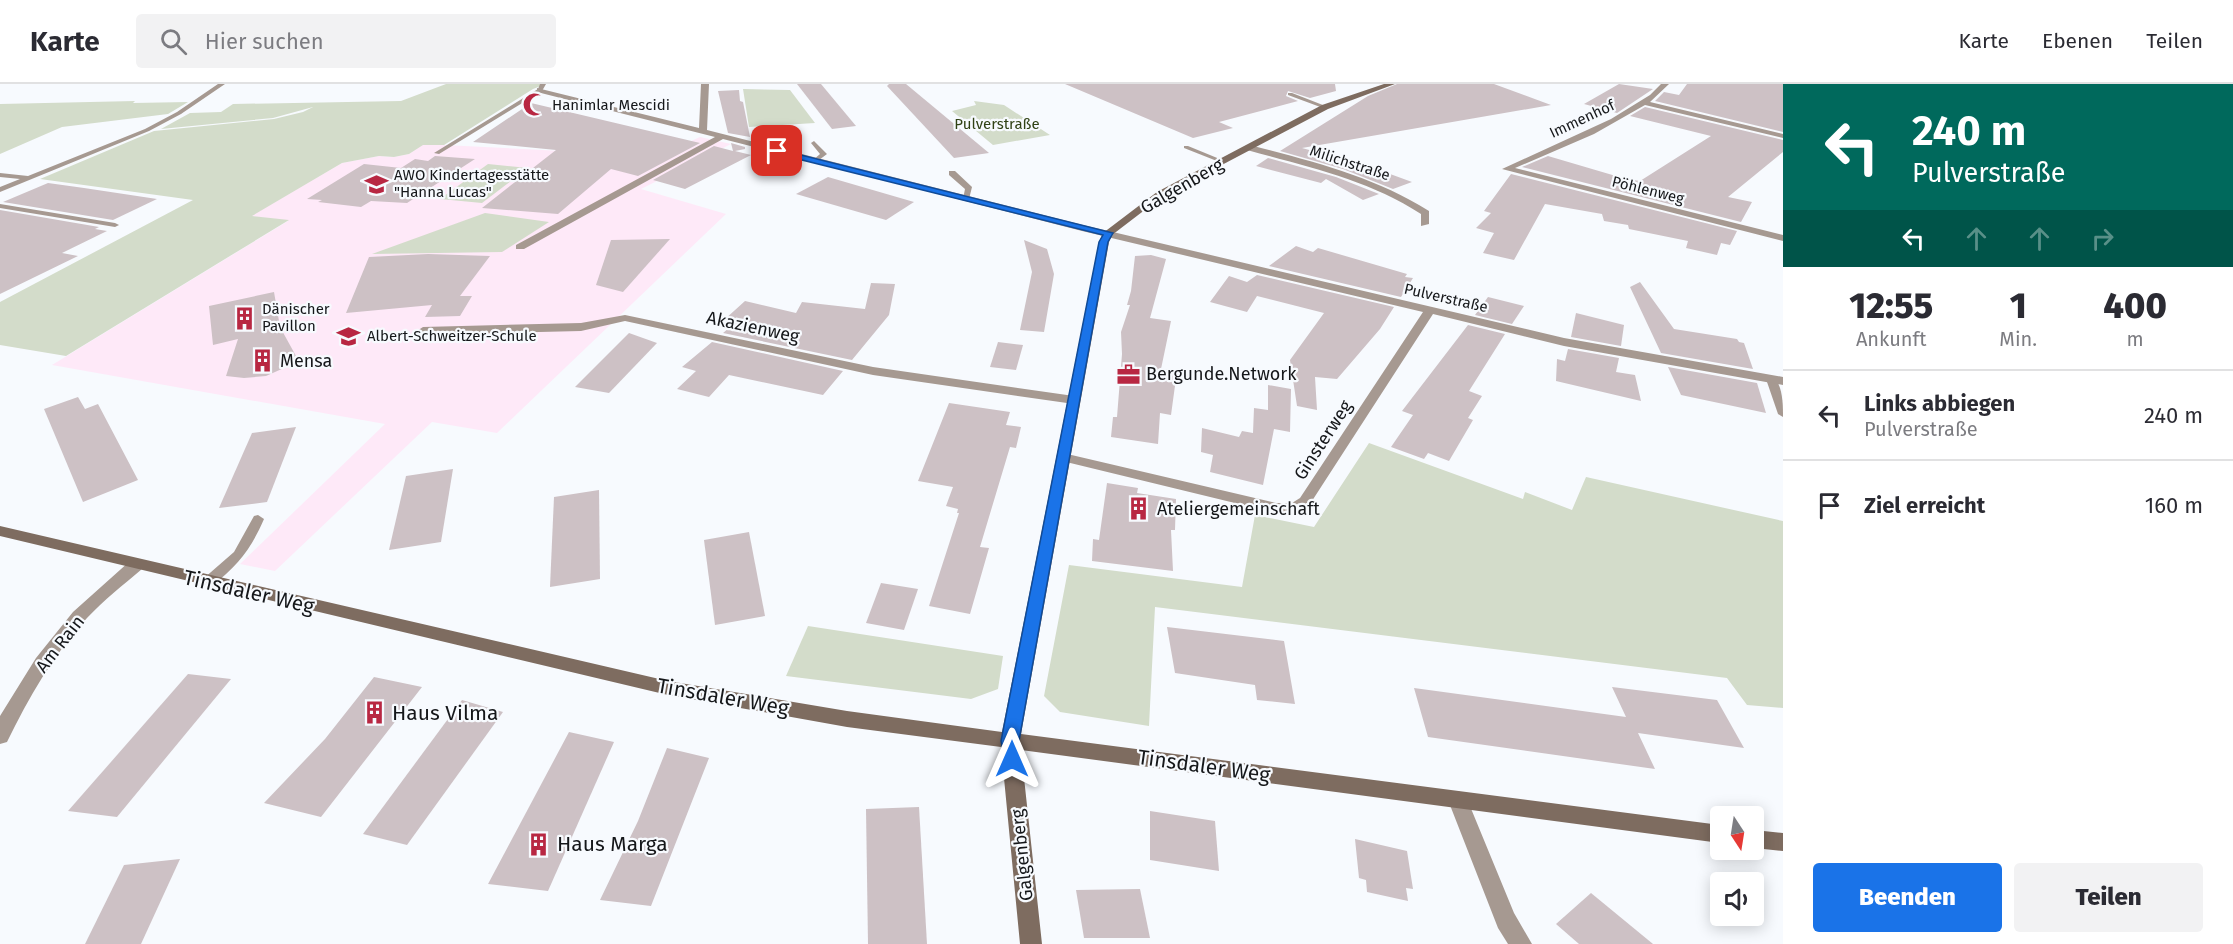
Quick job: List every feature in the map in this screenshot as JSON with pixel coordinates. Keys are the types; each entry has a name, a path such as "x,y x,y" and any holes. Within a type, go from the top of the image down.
{"street":[{"path":"703,132 705,84"},
{"name":"Galgenberg","path":"1031,944 1010,741 1104,242 1108,233 1160,194 1326,108 1391,84"},
{"name":"Immenhof","path":"1506,169 1605,124 1644,103 1665,84"},
{"name":"Pulverstraße","path":"541,87 721,137 1108,233 1564,342 1777,380"},
{"path":"1644,103 1783,136"},
{"path":"520,247 721,137"},
{"name":"Milichstraße","path":"1250,148 1363,180 1396,194 1426,213 1424,224"},
{"name":"Pöhlenweg","path":"1506,169 1783,238"},
{"name":"Ginsterweg","path":"1063,457 1276,508 1296,508 1305,501 1430,310"},
{"name":"Akazienweg","path":"423,331 581,327 625,318 873,371 1074,400"},
{"name":"Tinsdaler Weg","path":"0,531 208,582 668,688 847,719 1710,833"},
{"name":"Am Rain","path":"2,726 73,623 136,565"},
{"path":"1458,800 1506,920 1521,944"},
{"path":"1764,840 1783,843"}],"lane":[{"path":"0,190 147,129 222,84"},
{"path":"437,153 541,87"},
{"path":"1290,94 1326,108"},
{"path":"814,143 824,154 815,160"},
{"path":"1186,147 1224,162"},
{"path":"952,173 969,189 966,197"},
{"path":"0,176 28,178"},
{"path":"0,206 115,225"},
{"path":"1777,380 1783,414"},
{"path":"208,582 236,560 246,547 258,519"}],"shaded area":[{"name":"Albert-Schweitzer-Schule","path":"700,137 731,144 641,189 726,214 497,433 432,422 275,571 240,564 385,424 52,365 288,221 251,216 342,163 379,156 394,157 409,154 422,145 444,145 582,152 638,165"}],"green space":[{"path":"446,84 546,84 533,89 444,145 423,145 409,154 394,157 379,156 342,163 252,216 289,220 66,356 0,345 0,302 193,200 40,179 154,131 274,119 303,112 313,107 273,118 161,129 190,113 221,112 233,104 401,101"},
{"path":"743,89 790,90 815,123 749,127"},
{"path":"135,101 133,103 188,102 168,114 62,127 0,154 0,104"},
{"name":"Pulverstraße","path":"974,101 1004,105 1050,135 993,145 952,111 976,105"},
{"path":"488,164 528,168 482,203 440,199"},
{"path":"485,213 549,222 502,252 372,254"},
{"path":"1369,443 1523,499 1525,492 1572,510 1586,477 1783,521 1783,708 1747,705 1727,678 1155,607 1149,726 1060,712 1044,696 1069,565 1242,587 1255,515 1314,527"},
{"path":"808,626 1003,656 998,689 971,699 786,676"}],"building":[{"path":"797,84 821,84 856,126 832,129"},
{"path":"906,84 989,153 954,158 887,86"},
{"path":"1065,84 1335,84 1336,91 1310,98 1288,91 1286,96 1298,101 1219,122 1233,128 1193,138"},
{"path":"1397,84 1494,84 1551,105 1302,148 1371,167 1412,182 1393,189 1343,169 1280,151 1368,96"},
{"path":"1619,84 1653,89 1617,113 1584,104"},
{"path":"1687,84 1783,84 1783,132 1655,101 1664,92 1679,95"},
{"path":"739,90 750,137 728,133 718,91"},
{"path":"531,103 700,143 638,176 611,169 558,214 482,208 556,150 473,142"},
{"path":"1645,107 1783,140 1783,152 1728,197 1752,202 1741,222 1522,167 1548,156 1640,181 1711,136 1630,116"},
{"path":"731,143 745,147 745,149 735,151 751,155 685,189 653,180 714,146 733,151"},
{"path":"435,156 475,159 407,203 371,201 361,207 307,199 364,164 401,168 415,159 428,161"},
{"path":"1268,158 1336,177 1379,194 1363,200 1326,179 1321,183 1256,166"},
{"path":"1511,174 1737,231 1730,245 1721,243 1717,255 1686,248 1688,241 1629,229 1628,225 1604,221 1602,214 1545,204 1514,260 1483,253 1494,233 1476,228 1491,213 1484,211"},
{"path":"828,177 914,202 886,220 796,194"},
{"path":"48,183 157,199 113,220 3,202"},
{"path":"0,210 99,227 95,229 107,231 62,253 78,256 0,294"},
{"path":"670,239 623,292 596,285 611,240"},
{"path":"1024,240 1047,249 1054,274 1044,332 1020,330 1032,272"},
{"path":"1296,246 1313,252 1318,248 1407,274 1405,277 1413,278 1401,297 1269,266"},
{"path":"428,254 490,256 460,296 472,296 460,316 425,317 432,305 346,313 369,257"},
{"path":"1151,255 1166,259 1150,318 1171,321 1161,369 1177,371 1171,415 1160,413 1158,444 1111,437 1113,417 1117,417 1122,354 1121,332 1130,305 1127,305 1135,256"},
{"path":"1257,275 1394,307 1380,329 1337,379 1315,377 1317,410 1297,406 1290,360 1324,313 1257,296 1247,312 1210,302 1229,276 1247,282"},
{"path":"1640,282 1674,329 1737,339 1744,343 1753,369 1661,353 1630,287"},
{"path":"871,283 895,284 889,315 852,360 723,333 735,323 724,320 745,301 796,313 802,302 865,309"},
{"path":"274,292 280,327 296,356 284,368 266,376 244,378 226,376 238,339 213,345 209,306"},
{"path":"1488,297 1524,306 1512,324 1475,315"},
{"path":"1576,313 1624,325 1621,346 1571,337"},
{"path":"1468,325 1505,334 1469,391 1482,396 1468,418 1473,420 1449,461 1428,453 1424,459 1391,447 1413,415 1402,411"},
{"path":"629,333 657,343 609,393 575,387"},
{"path":"712,342 843,371 823,395 729,375 709,397 677,389 696,371 682,367"},
{"path":"998,342 1023,345 1016,370 990,367"},
{"path":"1568,349 1619,358 1616,372 1635,375 1641,401 1556,381 1557,359 1565,361"},
{"path":"1668,367 1757,383 1766,413 1681,395"},
{"path":"1268,385 1291,389 1290,432 1274,429 1263,485 1210,472 1213,455 1201,452 1202,428 1239,437 1242,431 1253,433 1254,408 1268,410"},
{"path":"78,397 85,409 98,404 138,480 83,502 44,409"},
{"path":"949,403 1010,412 1006,425 1021,427 1016,448 1010,447 980,547 989,548 970,614 929,606 959,513 957,513 958,509 946,506 953,487 918,481"},
{"path":"296,427 267,502 219,508 252,433"},
{"path":"453,469 441,542 389,550 406,476"},
{"path":"1107,483 1138,488 1137,493 1176,499 1175,530 1171,530 1173,571 1092,561 1093,539 1099,540"},
{"path":"599,490 600,579 550,587 554,497"},
{"path":"749,532 765,616 715,625 704,540"},
{"path":"881,583 918,589 904,630 866,623"},
{"path":"1167,627 1284,641 1295,704 1257,700 1255,685 1175,673"},
{"path":"188,674 231,679 117,817 68,811"},
{"path":"374,677 422,687 321,817 264,803 325,739"},
{"path":"1612,687 1717,700 1744,748 1638,733 1655,769 1428,737 1414,688 1626,717"},
{"path":"462,700 503,712 407,845 363,834"},
{"name":"Haus Marga","path":"569,732 614,742 548,891 488,884"},
{"path":"667,748 709,758 651,906 600,900 638,821"},
{"path":"919,807 927,944 868,944 866,809"},
{"path":"1150,811 1215,821 1219,871 1150,860"},
{"path":"1355,839 1407,851 1413,889 1406,888 1408,901 1367,892 1366,880 1359,878"},
{"path":"180,859 141,944 85,944 124,865"},
{"path":"1140,889 1150,938 1084,938 1076,890"},
{"path":"1591,893 1653,944 1579,944 1556,924"}],"place":[{"name":"Hanimlar Mescidi","path":"534,105"},
{"name":"AWO Kindertagesstätte \"Hanna Lucas\"","path":"376,184"},
{"name":"Dänischer Pavillon","path":"244,318"},
{"name":"Albert-Schweitzer-Schule","path":"349,336"},
{"name":"Mensa","path":"262,361"},
{"name":"Bergunde.Network","path":"1128,374"},
{"name":"Ateliergemeinschaft","path":"1139,509"},
{"name":"Haus Vilma","path":"374,713"},
{"name":"Haus Marga","path":"539,844"}],"route":[{"path":"777,151 1108,233 1104,242 1010,741 1012,759"}]}
